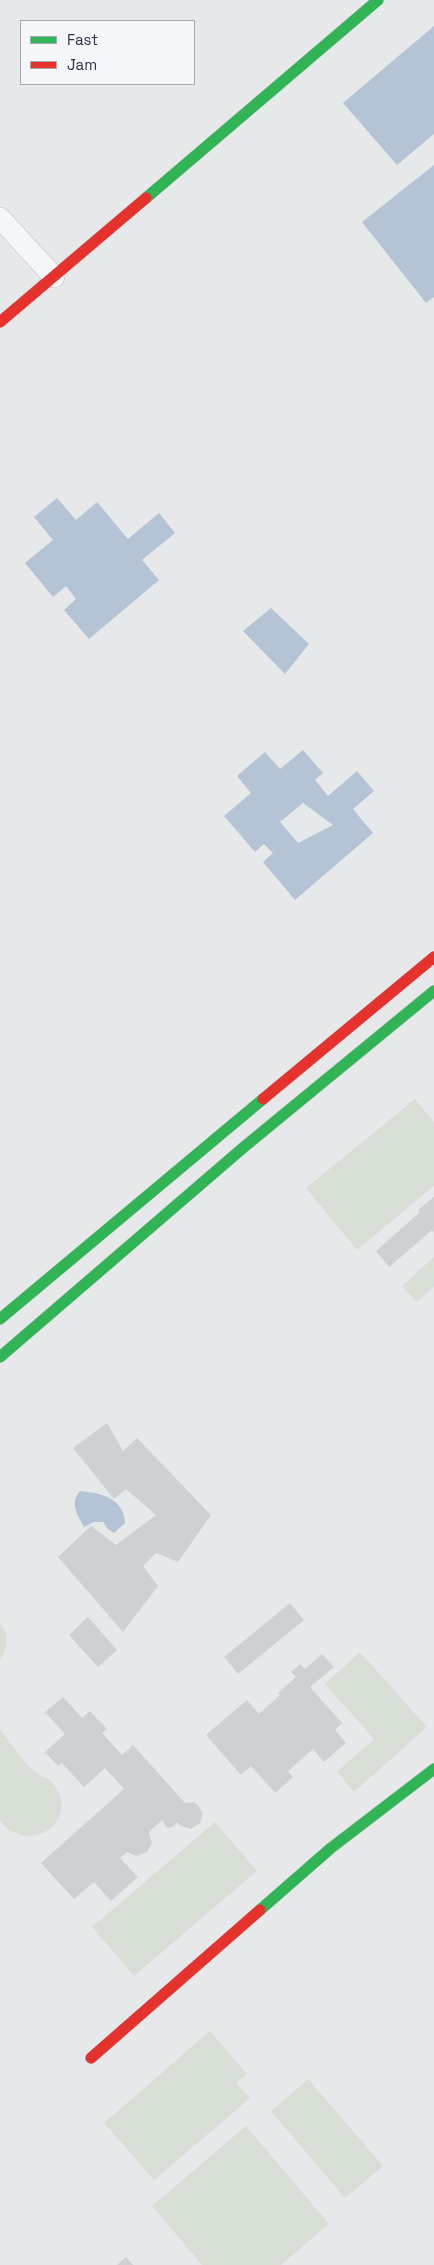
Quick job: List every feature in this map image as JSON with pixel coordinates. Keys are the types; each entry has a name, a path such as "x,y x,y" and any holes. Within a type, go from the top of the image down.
{"main road":[{"path":"0,322 378,0"},
{"path":"0,1319 434,957"},
{"path":"0,1357 244,1147 434,991"},
{"path":"91,2058 331,1848 434,1769"}],"street":[{"path":"0,218 54,277"}],"shaded area":[{"path":"415,1099 434,1122 434,1186 357,1250 306,1188"},
{"path":"434,1257 434,1287 417,1302 402,1286"},
{"path":"0,1623 7,1641 0,1660"},
{"path":"360,1652 427,1727 354,1792 337,1772 374,1739 325,1684"},
{"path":"0,1729 29,1767 53,1783 59,1793 62,1806 59,1817 53,1826 44,1832 34,1835 22,1835 11,1830 0,1821"},
{"path":"215,1822 257,1871 134,1976 92,1927"},
{"path":"210,2031 247,2074 236,2083 250,2098 154,2180 104,2123"},
{"path":"308,2079 383,2166 345,2198 271,2111"},
{"path":"246,2126 329,2224 281,2265 202,2265 152,2206"}],"water":[{"path":"434,26 434,134 397,165 343,103"},
{"path":"434,165 434,297 426,303 362,222"},
{"path":"57,498 76,520 97,502 128,539 159,513 175,533 142,560 159,580 89,639 64,610 76,599 66,586 53,597 25,563 53,540 34,517"},
{"path":"271,608 309,644 285,674 243,631"},
{"path":"303,750 323,773 315,780 328,796 357,771 374,791 353,809 373,833 295,900 263,862 273,853 264,844 255,852 224,816 251,793 237,776 265,752 280,769","holes":["303,803 333,825 298,843 280,822"]},
{"path":"80,1491 103,1495 116,1502 124,1515 125,1523 114,1533 103,1522 94,1522 84,1527 77,1514 75,1505 75,1500"}],"building":[{"path":"434,1197 434,1232 432,1230 389,1267 376,1251"},
{"path":"107,1423 123,1451 137,1438 211,1515 178,1562 156,1553 143,1566 158,1586 123,1632 58,1557 91,1526 116,1545 156,1515 126,1489 114,1499 73,1448"},
{"path":"290,1603 304,1620 238,1674 224,1657"},
{"path":"88,1617 117,1650 98,1667 69,1635"},
{"path":"322,1654 334,1667 310,1687 342,1723 335,1730 346,1743 324,1762 313,1749 288,1771 293,1777 275,1793 251,1766 241,1775 206,1735 247,1700 259,1714 296,1677 291,1672 300,1664 305,1669"},
{"path":"63,1697 82,1718 90,1711 107,1729 102,1733 122,1755 133,1745 185,1803 193,1802 197,1804 203,1813 200,1823 191,1829 181,1826 177,1822 173,1827 167,1828 162,1820 149,1832 152,1843 147,1852 136,1856 127,1852 120,1858 138,1877 111,1901 94,1882 74,1899 41,1863 124,1789 105,1768 84,1787 62,1763 58,1766 45,1752 65,1734 45,1712"},
{"path":"126,2257 133,2265 117,2265"}],"traffic: fast":[{"path":"146,198 378,0"},
{"path":"0,1357 244,1147 434,991"},
{"path":"0,1319 263,1099"},
{"path":"260,1910 331,1848 434,1769"}],"traffic: jam":[{"path":"0,322 146,198"},
{"path":"263,1099 434,957"},
{"path":"91,2058 260,1910"}]}
